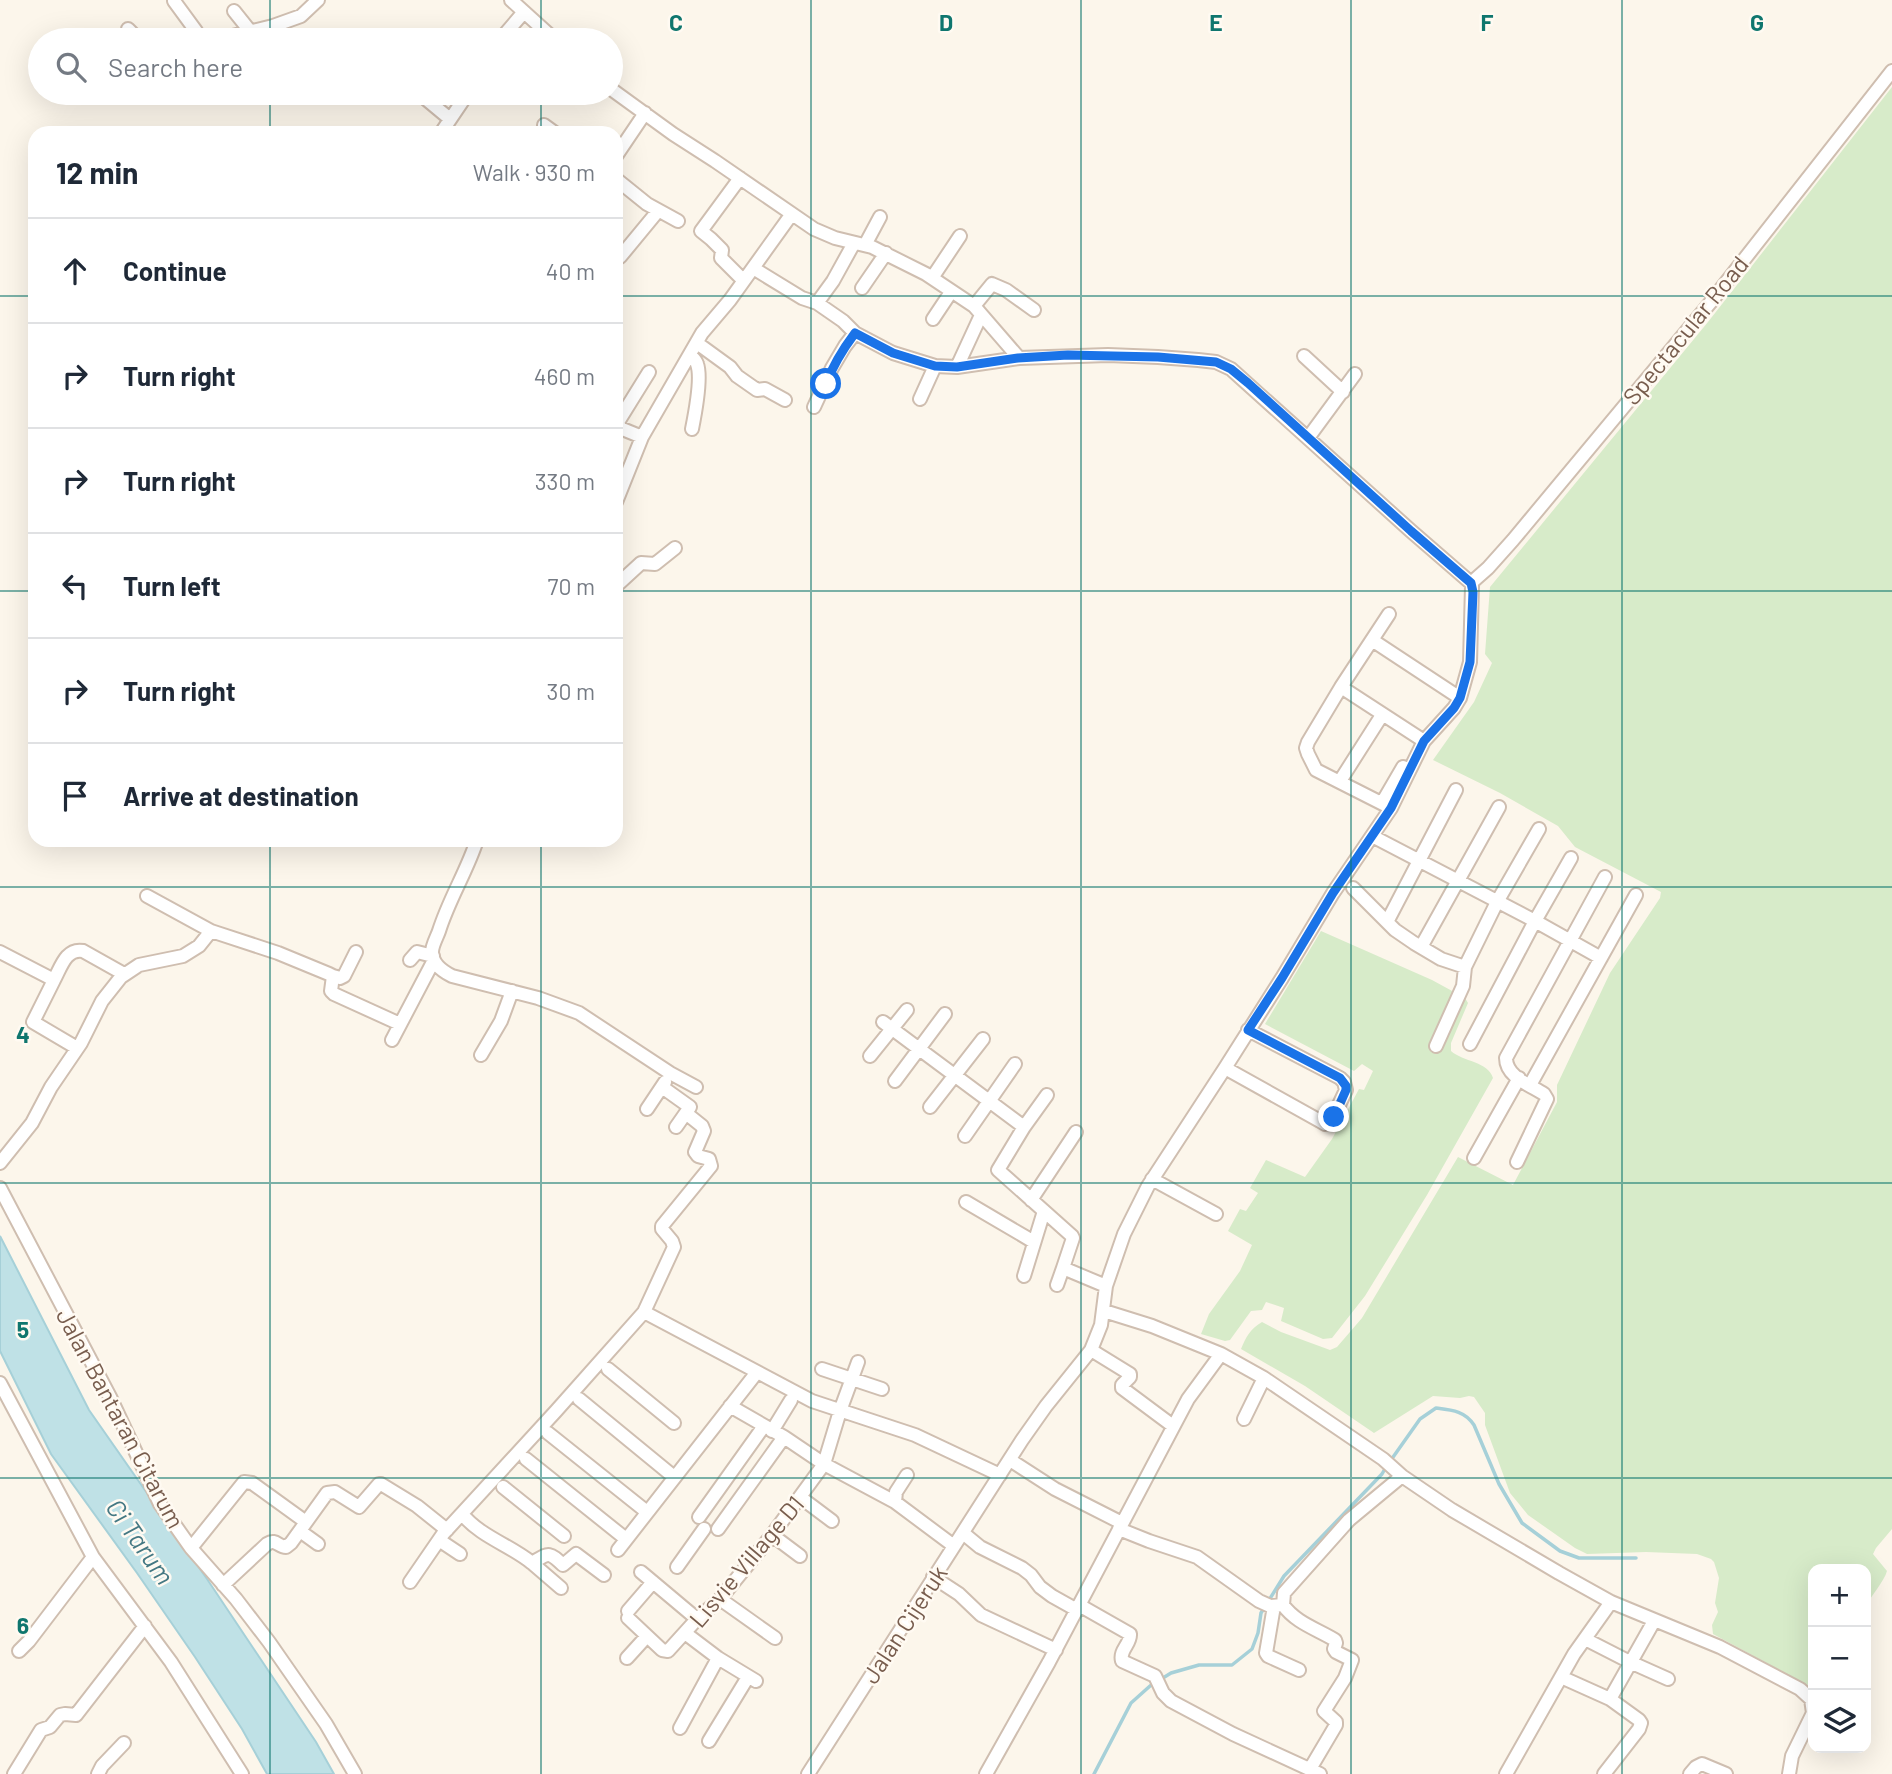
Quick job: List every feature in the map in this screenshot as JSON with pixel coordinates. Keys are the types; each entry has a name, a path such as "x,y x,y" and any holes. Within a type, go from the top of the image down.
{"street":[{"path":"260,28 301,16 318,0"},
{"path":"174,1 194,28"},
{"path":"506,28 518,5 542,28"},
{"path":"234,11 248,28"},
{"name":"Spectacular Road","path":"1471,583 1513,540 1680,339 1892,71"},
{"path":"623,97 790,215 835,238 886,253 932,278 978,311 1018,358"},
{"path":"433,105 450,119"},
{"path":"445,126 460,105"},
{"path":"623,146 645,113"},
{"path":"740,178 701,231 716,243 722,250 722,258 743,280"},
{"path":"623,185 647,204 678,221"},
{"path":"623,253 658,211"},
{"path":"623,484 642,437 702,333 730,300 790,215"},
{"path":"817,303 880,217"},
{"path":"932,278 960,236"},
{"path":"862,288 886,253"},
{"path":"753,268 802,298 817,303 855,333 893,353 935,366 957,367 1018,358 1108,355 1216,362 1231,369 1471,583 1473,592 1470,662 1460,698 1372,640"},
{"path":"957,367 978,311 992,284 1006,290 1034,310"},
{"path":"933,318 951,292"},
{"path":"814,407 832,368 855,333"},
{"path":"693,349 730,367 737,376 757,390 765,389 785,400"},
{"path":"692,429 698,369 693,349"},
{"path":"1304,356 1343,392"},
{"path":"920,399 935,366"},
{"path":"623,414 649,372"},
{"path":"1308,438 1355,374"},
{"path":"623,429 642,437"},
{"path":"623,580 641,563 655,564 675,548"},
{"path":"1386,806 1316,770 1306,748 1389,614"},
{"path":"1342,687 1422,740"},
{"name":"Jalan Cijeruk","path":"808,1774 999,1475 1046,1406 1091,1350 1101,1325 1106,1286 1130,1219 1152,1179 1371,836 1422,740 1454,708 1460,698"},
{"path":"1340,781 1382,715"},
{"path":"1387,922 1456,790"},
{"path":"1421,947 1499,807"},
{"path":"1436,1046 1463,986 1465,967 1497,902 1539,829"},
{"path":"1371,836 1601,958"},
{"path":"475,847 433,947 434,958 440,969 579,1013 696,1087"},
{"path":"1470,1044 1571,858"},
{"path":"1517,1162 1547,1102 1544,1094 1511,1074 1506,1058 1605,877"},
{"path":"1353,888 1395,930 1441,959 1465,967"},
{"path":"1530,1086 1636,895"},
{"path":"147,896 211,931 278,953 340,978 344,976 356,952"},
{"path":"0,1163 32,1123 102,1001 124,974 139,965 183,956 199,946 211,931"},
{"path":"77,1048 33,1022 69,953 75,950 83,951 124,974"},
{"path":"0,952 54,980"},
{"path":"410,960 417,952 434,958"},
{"path":"392,1040 434,958"},
{"path":"333,976 331,992 400,1024"},
{"path":"481,1055 500,1021 512,991"},
{"path":"870,1056 887,1025 907,1010"},
{"path":"895,1081 945,1014"},
{"path":"887,1025 1024,1127"},
{"path":"1225,1068 1325,1124 1331,1122 1346,1090 1344,1082 1248,1030"},
{"path":"930,1107 983,1039"},
{"path":"965,1136 1015,1064"},
{"path":"646,1110 670,1073"},
{"path":"1474,1158 1518,1078"},
{"path":"662,1087 689,1105 687,1114 676,1127"},
{"path":"1047,1096 998,1170 1073,1237 1057,1285"},
{"path":"410,1582 443,1535 644,1312 674,1247 662,1230 663,1226 711,1166 709,1160 695,1152 703,1135 703,1128 687,1114"},
{"path":"1031,1200 1076,1132"},
{"path":"1152,1179 1216,1214"},
{"name":"Jalan Bantaran Citarum","path":"0,1188 110,1397 160,1504 191,1548 269,1642 327,1724 355,1774"},
{"path":"966,1202 1034,1242"},
{"path":"1024,1276 1044,1211"},
{"path":"1063,1268 1106,1286"},
{"path":"1104,1311 1152,1326 1221,1354 1264,1378 1452,1510 1559,1573 1611,1602 1720,1647 1800,1689 1811,1699 1813,1713 1792,1756 1789,1774"},
{"path":"644,1312 799,1394 915,1436 999,1475"},
{"path":"1091,1350 1130,1374 1122,1388 1173,1426"},
{"path":"986,1774 1056,1650 1188,1399 1221,1354"},
{"name":"Lisvie Village D1","path":"647,1636 662,1650 668,1651 697,1619 720,1599 772,1535 824,1464 858,1362"},
{"path":"608,1369 674,1423"},
{"path":"822,1369 882,1389"},
{"path":"618,1550 754,1376"},
{"path":"1244,1419 1264,1378"},
{"path":"0,1383 93,1557 171,1662 242,1774"},
{"path":"579,1399 674,1477"},
{"path":"1188,1399 1200,1406"},
{"path":"677,1567 701,1523 791,1400"},
{"path":"730,1406 824,1464 895,1502 954,1546"},
{"path":"548,1433 647,1512"},
{"path":"718,1530 784,1437"},
{"path":"526,1460 626,1539"},
{"path":"963,1533 980,1547 1022,1568 1052,1596 1130,1634 1131,1637 1121,1654 1122,1661 1159,1683 1166,1698 1233,1734 1314,1772 1336,1725 1324,1711 1345,1678 1352,1660 1336,1652 1335,1640 1252,1597 1197,1557 1149,1541 1055,1489 1010,1460"},
{"path":"1299,1670 1266,1653 1272,1605 1349,1520 1400,1474"},
{"path":"895,1502 896,1492 907,1475"},
{"path":"191,1548 244,1482 252,1483 303,1526 318,1544"},
{"path":"223,1584 267,1544 276,1542 286,1548 327,1493 335,1492 359,1507 380,1483 417,1506 460,1554"},
{"path":"503,1487 564,1536"},
{"path":"800,1497 832,1521"},
{"path":"463,1514 477,1530 510,1547 561,1588"},
{"path":"772,1535 800,1556"},
{"path":"533,1563 548,1554 563,1565"},
{"path":"550,1578 577,1554 604,1575"},
{"path":"19,1651 93,1557"},
{"path":"641,1572 697,1619"},
{"path":"933,1577 960,1594 981,1615 1056,1650"},
{"path":"627,1658 647,1636 628,1615 653,1582"},
{"path":"720,1599 775,1638"},
{"path":"1506,1774 1574,1654 1611,1602"},
{"path":"1610,1699 1654,1620"},
{"path":"20,1771 43,1728 50,1727 60,1715 76,1715 145,1626"},
{"path":"685,1633 752,1679 709,1741"},
{"path":"1585,1639 1668,1679"},
{"path":"680,1728 718,1658"},
{"path":"1561,1677 1610,1699 1641,1723 1604,1774"},
{"path":"98,1774 124,1743"},
{"path":"1690,1774 1703,1764 1726,1774"}],"green space":[{"path":"1892,87 1892,1529 1873,1554 1887,1571 1871,1598 1871,1564 1808,1564 1808,1685 1713,1634 1712,1625 1718,1612 1715,1603 1719,1578 1711,1559 1697,1554 1587,1554 1528,1515 1510,1493 1485,1425 1485,1413 1474,1397 1433,1396 1374,1433 1305,1386 1241,1349 1254,1327 1262,1322 1330,1350 1337,1347 1362,1318 1458,1157 1513,1185 1557,1102 1557,1085 1610,973 1660,898 1661,892 1575,847 1558,826 1500,793 1433,760 1474,702 1492,663 1485,654 1490,587 1708,322"},
{"path":"1321,931 1432,980 1465,998 1468,1003 1451,1043 1451,1051 1486,1068 1493,1078 1427,1195 1365,1296 1332,1338 1323,1339 1281,1321 1284,1308 1266,1302 1262,1310 1251,1311 1230,1340 1225,1341 1201,1334 1209,1314 1240,1271 1252,1245 1228,1231 1240,1209 1246,1211 1258,1193 1250,1188 1266,1160 1305,1177 1332,1139 1359,1089 1364,1090 1373,1071 1362,1064 1354,1071 1265,1024"}],"water":[{"name":"Ci Tarum","path":"0,1236 89,1410 207,1579 316,1742 334,1774 267,1774 242,1729 195,1657 51,1454 0,1351"}],"waterway":[{"path":"1391,1460 1420,1419 1436,1408 1458,1412 1474,1425 1499,1484 1522,1523 1560,1551 1579,1558 1636,1558"},
{"path":"1094,1774 1131,1703 1150,1686 1171,1673 1199,1665 1232,1665 1252,1649 1261,1613 1284,1576 1386,1467"}],"route":[{"path":"826,384 832,368 855,333 893,353 935,366 957,367 1018,358 1068,355 1158,357 1216,362 1231,369 1248,383 1471,583 1473,592 1470,662 1460,698 1424,741 1391,808 1333,893 1248,1030 1344,1082 1346,1090 1334,1117"}]}
